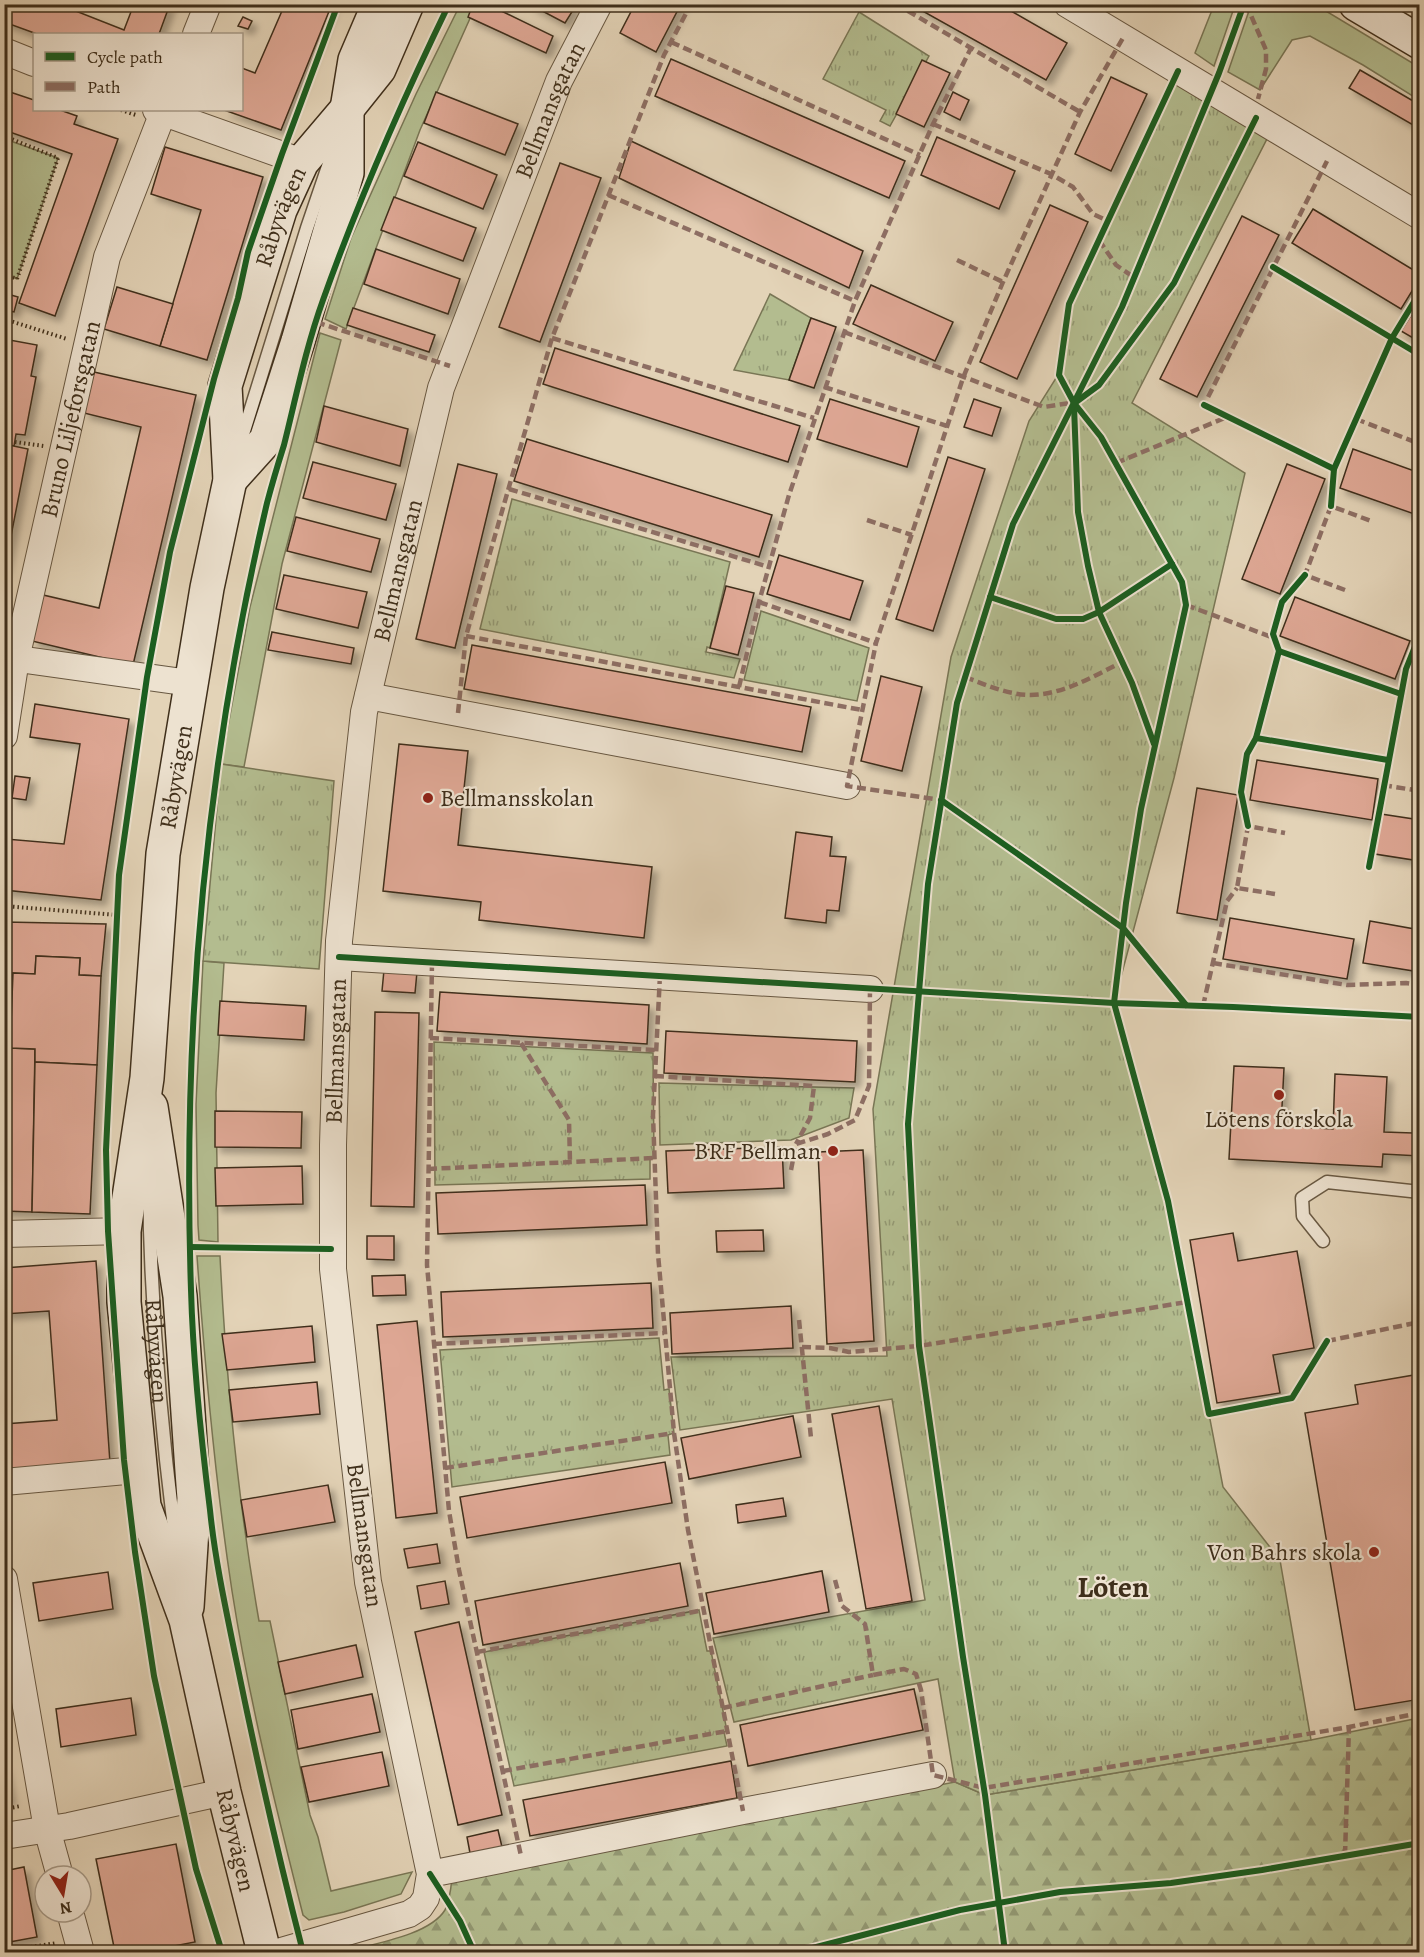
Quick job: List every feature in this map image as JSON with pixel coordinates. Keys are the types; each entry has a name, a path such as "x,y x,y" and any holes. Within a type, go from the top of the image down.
{"main road":[{"name":"Råbyvägen","path":"230,480 266,440 327,249 347,173 347,109 355,60 379,4"},
{"name":"Råbyvägen","path":"264,1953 224,1792 186,1620 144,1506 124,1302 124,1231 147,1078 164,854 190,683 230,480 225,386 280,210 302,162 379,69 407,4"},
{"path":"1356,4 1419,42"},
{"name":"Råbyvägen","path":"147,1078 180,1296 194,1498 186,1620"}],"street":[{"path":"196,33 208,4"},
{"name":"Bellmansgatan","path":"278,1953 409,1914 420,1907 426,1898 430,1874 368,1582 333,1269 333,1145 339,957 364,712 441,388 559,81 599,4"},
{"path":"1067,4 1419,216"},
{"path":"4,51 33,63"},
{"path":"156,112 302,162"},
{"name":"Bruno Liljeforsgatan","path":"4,736 10,658 107,257 156,112"},
{"path":"10,658 190,683"},
{"path":"368,696 847,786"},
{"path":"339,957 870,989"},
{"path":"4,1234 124,1231"},
{"path":"4,1482 126,1471"},
{"path":"4,1579 47,1829 57,1864"},
{"path":"430,1874 933,1775"},
{"path":"4,1836 224,1792"},
{"path":"70,1924 71,1948"}],"lane":[{"path":"1323,1241 1303,1216 1302,1198 1327,1182 1419,1192"}],"path":[{"path":"106,4 116,8 118,4"},
{"path":"138,111 156,112"},
{"path":"4,136 58,158 17,279 4,274"},
{"path":"15,442 49,446"},
{"path":"116,926 118,905"},
{"path":"4,906 117,915"},
{"path":"4,1809 24,1806"},
{"path":"4,1951 71,1948"}],"green space":[{"path":"460,5 476,5 420,130 346,329 325,319 351,238 416,94"},
{"path":"1214,5 1235,5 1214,66 1195,53"},
{"path":"1251,5 1316,5 1419,67 1419,100 1363,65 1310,36 1292,40 1260,90 1228,72"},
{"path":"859,12 929,56 890,126 880,121 886,110 823,79"},
{"path":"1178,71 1272,129 1132,403 1245,473 1174,778 1114,1003 1168,1201 1223,1487 1280,1560 1311,1740 985,1795 955,1782 938,1679 734,1722 713,1638 925,1600 892,1399 680,1430 671,1357 887,1356 873,1109 951,657 1029,421 1058,375 1069,304"},
{"path":"5,139 58,158 17,279 5,274"},
{"path":"770,294 811,318 789,380 734,370"},
{"path":"320,333 341,340 282,564 244,767 221,764 250,607"},
{"path":"512,499 730,562 710,648 707,647 706,652 740,659 734,678 480,629"},
{"path":"761,611 869,648 857,701 744,680"},
{"path":"221,764 334,781 319,969 203,961"},
{"path":"203,961 224,963 216,1093 218,1242 199,1240 198,1225 196,1104"},
{"path":"434,1042 653,1053 654,1158 650,1159 650,1179 435,1185"},
{"path":"659,1083 854,1088 849,1118 791,1140 660,1145"},
{"path":"197,1256 220,1256 234,1439 259,1621 270,1621 310,1815 318,1837 331,1891 412,1872 401,1894 344,1912 309,1920 303,1915 283,1835 239,1632 216,1466"},
{"path":"659,1338 664,1390 669,1389 674,1433 668,1435 670,1455 452,1487 440,1350"},
{"path":"699,1610 707,1651 711,1651 727,1731 724,1732 727,1746 514,1786 484,1652"},
{"path":"1419,1718 1419,1952 343,1952 413,1933 437,1919 445,1910 452,1878 955,1782 985,1795 1311,1740"}],"building":[{"path":"4,4 58,4 124,30 134,4 170,4 159,33 34,33 4,22"},
{"path":"285,4 332,4 281,130 227,111 243,111 243,68 255,73"},
{"path":"473,4 487,4 553,36 546,53 468,17"},
{"path":"529,4 571,4 575,7 565,23"},
{"path":"635,4 681,4 656,52 620,33"},
{"path":"910,4 999,4 1067,43 1046,80"},
{"path":"243,17 252,21 248,29 238,26"},
{"path":"671,59 905,161 889,198 655,96"},
{"path":"922,60 950,73 924,127 896,114"},
{"path":"1360,70 1420,105 1420,129 1349,88"},
{"path":"1111,77 1147,94 1111,171 1075,154"},
{"path":"4,90 33,100 33,111 63,111 77,116 74,124 118,139 55,316 19,303 72,154 4,130"},
{"path":"436,92 518,124 505,155 424,123"},
{"path":"953,92 969,100 960,120 944,112"},
{"path":"937,137 1015,171 999,209 921,175"},
{"path":"631,141 863,251 849,288 619,178"},
{"path":"418,142 497,175 483,209 404,176"},
{"path":"165,147 263,177 207,360 160,346 201,210 151,194"},
{"path":"560,163 601,178 540,342 499,327"},
{"path":"394,197 476,228 463,261 381,230"},
{"path":"1050,205 1088,222 1017,379 980,362"},
{"path":"1313,209 1420,274 1420,278 1401,309 1292,243"},
{"path":"1242,216 1279,235 1197,397 1160,379"},
{"path":"376,249 460,279 448,314 364,284"},
{"path":"871,285 953,322 935,361 853,324"},
{"path":"117,287 173,304 160,346 104,329"},
{"path":"4,293 18,297 14,312 4,310"},
{"path":"1420,301 1420,342 1401,331"},
{"path":"353,308 435,335 429,352 347,325"},
{"path":"811,318 836,327 814,388 789,380"},
{"path":"4,339 37,345 31,376 36,377 25,435 16,434 14,446 4,444"},
{"path":"555,348 800,426 788,462 543,384"},
{"path":"94,372 196,395 133,665 32,641 43,595 99,608 141,427 84,413"},
{"path":"830,399 919,427 907,467 817,439"},
{"path":"974,399 1001,408 992,436 964,427"},
{"path":"324,406 408,429 400,466 316,442"},
{"path":"527,439 772,515 759,557 514,481"},
{"path":"4,444 28,449 4,572"},
{"path":"1353,449 1420,473 1420,516 1340,488"},
{"path":"948,457 985,469 933,631 896,619"},
{"path":"313,462 396,484 386,520 303,498"},
{"path":"458,464 497,474 455,648 416,639"},
{"path":"1287,464 1325,479 1280,594 1242,579"},
{"path":"296,517 380,539 371,572 287,551"},
{"path":"779,555 863,581 850,620 767,594"},
{"path":"284,575 367,592 358,628 276,609"},
{"path":"726,586 754,593 738,655 710,648"},
{"path":"1295,597 1410,641 1395,679 1280,636"},
{"path":"272,632 354,648 351,664 268,650"},
{"path":"472,645 811,707 802,752 464,689"},
{"path":"881,676 922,687 902,771 861,761"},
{"path":"35,704 129,719 101,900 4,890 6,839 64,844 80,744 30,737"},
{"name":"Bellmansskolan","path":"399,744 468,751 458,845 652,867 644,938 479,920 481,902 383,891"},
{"path":"1257,760 1378,779 1372,820 1250,800"},
{"path":"15,776 30,778 26,800 12,798"},
{"path":"1197,788 1238,795 1217,920 1177,913"},
{"path":"1381,814 1420,820 1420,861 1375,854"},
{"path":"796,832 832,837 830,856 846,857 839,911 827,910 826,923 785,918"},
{"path":"1230,918 1354,939 1347,979 1223,959"},
{"path":"1370,921 1420,930 1420,972 1363,963"},
{"path":"4,922 106,924 101,976 79,975 80,958 36,956 35,974 13,973 10,1048 35,1049 32,1212 4,1211"},
{"path":"36,956 80,958 79,975 101,976 97,1065 35,1062 35,1049 10,1048 13,973 35,974"},
{"path":"384,970 417,972 415,993 382,991"},
{"path":"440,992 649,1005 647,1044 437,1031"},
{"path":"220,1001 306,1006 304,1040 218,1035"},
{"path":"375,1012 419,1013 414,1207 371,1206"},
{"path":"666,1031 857,1041 855,1082 664,1073"},
{"path":"35,1062 97,1065 90,1214 32,1212"},
{"path":"1234,1066 1284,1068 1281,1126 1333,1129 1335,1074 1387,1077 1384,1132 1413,1133 1416,1076 1420,1077 1420,1156 1383,1154 1382,1167 1229,1159"},
{"path":"215,1111 302,1112 301,1148 215,1147"},
{"path":"782,1147 784,1188 668,1193 666,1151"},
{"path":"863,1150 874,1341 827,1344 818,1152"},
{"path":"302,1166 303,1204 216,1206 215,1168"},
{"path":"645,1185 647,1225 438,1234 436,1193"},
{"path":"763,1230 764,1251 717,1252 716,1231"},
{"path":"1233,1233 1238,1261 1297,1251 1314,1348 1273,1355 1280,1393 1217,1403 1190,1240"},
{"path":"367,1236 394,1236 394,1260 367,1259"},
{"path":"96,1261 110,1463 4,1471 4,1424 57,1420 49,1311 4,1314 4,1268"},
{"path":"405,1275 406,1295 373,1296 372,1276"},
{"path":"651,1283 653,1328 443,1337 441,1292"},
{"path":"791,1306 793,1348 672,1354 670,1313"},
{"path":"417,1321 437,1513 396,1518 377,1325"},
{"path":"312,1326 315,1362 227,1370 222,1334"},
{"name":"Von Bahrs skola","path":"1420,1374 1420,1691 1414,1692 1415,1700 1355,1710 1305,1413 1358,1404 1355,1385"},
{"path":"317,1382 320,1414 233,1422 229,1390"},
{"path":"879,1406 912,1601 866,1609 832,1414"},
{"path":"793,1416 801,1457 689,1479 681,1438"},
{"path":"665,1462 672,1503 467,1538 460,1497"},
{"path":"328,1485 335,1522 247,1537 241,1500"},
{"path":"783,1498 786,1516 738,1523 736,1505"},
{"path":"437,1544 440,1563 408,1568 404,1549"},
{"path":"680,1563 688,1606 483,1645 475,1601"},
{"path":"822,1571 829,1612 714,1634 706,1593"},
{"path":"108,1572 113,1609 39,1621 33,1583"},
{"path":"445,1581 449,1604 421,1609 417,1586"},
{"path":"459,1622 502,1815 458,1825 415,1632"},
{"path":"356,1645 363,1677 285,1694 278,1662"},
{"path":"914,1689 923,1730 748,1766 740,1725"},
{"path":"372,1694 380,1732 298,1749 291,1710"},
{"path":"131,1698 136,1735 61,1747 56,1709"},
{"path":"382,1752 389,1786 309,1802 301,1767"},
{"path":"731,1761 737,1798 530,1836 523,1800"},
{"path":"4,1765 10,1800 4,1801"},
{"path":"498,1830 502,1847 470,1853 467,1837"},
{"path":"176,1844 195,1942 143,1952 115,1952 96,1859"},
{"path":"24,1867 37,1937 4,1943 4,1871"}],"marked path":[{"path":"458,713 466,636 552,338 664,55 691,4"},
{"path":"896,4 1080,112"},
{"path":"1246,4 1266,50 1266,69 1258,99"},
{"path":"945,803 941,800 847,786 876,643 963,378 1003,282 1080,112 1123,38"},
{"path":"671,42 920,155"},
{"path":"739,687 759,602 789,495 855,301 933,124 971,48"},
{"path":"933,124 1051,174 1073,187 1093,214 1108,221"},
{"path":"1208,407 1204,405 1327,161"},
{"path":"608,195 855,301"},
{"path":"1099,240 1116,265 1135,278"},
{"path":"957,260 1003,282"},
{"path":"316,322 450,366"},
{"path":"844,332 1044,407 1076,402"},
{"path":"552,338 814,418"},
{"path":"824,387 947,426"},
{"path":"1116,463 1227,417"},
{"path":"1356,419 1420,444"},
{"path":"509,489 769,567"},
{"path":"1345,590 1305,575 1331,506 1371,521"},
{"path":"867,520 912,535"},
{"path":"759,602 876,643"},
{"path":"1186,605 1274,638"},
{"path":"466,636 862,710"},
{"path":"965,677 1007,692 1027,695 1042,694 1070,687 1122,662"},
{"path":"1383,785 1420,791"},
{"path":"1275,894 1237,888 1248,826 1285,833"},
{"path":"1203,1006 1227,901 1237,888"},
{"path":"432,962 427,1265 449,1511 459,1570 521,1856"},
{"path":"1213,963 1347,985 1406,983 1420,985"},
{"path":"660,975 653,1115 658,1254 674,1433 688,1530 743,1811"},
{"path":"791,1170 796,1144 828,1134 855,1120 869,1086 870,989"},
{"path":"430,1038 656,1050"},
{"path":"521,1043 569,1120 570,1162"},
{"path":"655,1076 814,1086 810,1118 796,1144"},
{"path":"428,1169 654,1158"},
{"path":"802,1347 830,1348 849,1352 919,1346 1187,1302"},
{"path":"799,1320 811,1438"},
{"path":"1327,1341 1420,1322"},
{"path":"433,1344 664,1333"},
{"path":"445,1468 674,1433"},
{"path":"835,1580 842,1606 865,1624 873,1675 904,1669 916,1674 921,1690 933,1775 984,1788 1420,1713"},
{"path":"477,1652 704,1610"},
{"path":"723,1708 873,1675"},
{"path":"1345,1855 1349,1727"},
{"path":"503,1771 727,1731"}],"cycle path":[{"path":"222,1952 196,1869 154,1676 124,1460 108,1231 106,1150 119,875 147,677 170,552 214,379 238,298 248,252 338,4"},
{"path":"303,1952 268,1806 225,1604 215,1547 204,1456 192,1317 189,1191 190,1092 195,993 203,894 228,698 267,503 306,354 323,300 382,150 449,4"},
{"path":"1005,1952 985,1795 919,1346 908,1124 928,884 957,703 1013,524 1122,307 1219,73 1244,4"},
{"path":"1178,71 1069,304 1059,375 1074,403 1101,437 1182,582 1186,605 1141,809 1126,903 1114,1003 1168,1201 1209,1414 1292,1398 1327,1341"},
{"path":"1076,402 1099,385 1174,283 1256,118"},
{"path":"1273,267 1420,355"},
{"path":"1331,506 1334,469 1392,338 1420,292"},
{"path":"1204,405 1334,469"},
{"path":"1074,406 1078,512 1088,566 1099,612 1132,683 1154,744"},
{"path":"990,597 1056,619 1083,619 1099,612 1172,564"},
{"path":"1248,826 1241,792 1247,754 1256,738 1279,651 1273,634 1282,602 1305,575"},
{"path":"1369,867 1406,669 1420,634"},
{"path":"1279,651 1401,694"},
{"path":"1256,738 1388,760"},
{"path":"941,800 1123,928 1186,1005"},
{"path":"339,957 1114,1003 1420,1017"},
{"path":"190,1247 331,1249"},
{"path":"797,1952 960,1910 1060,1892 1171,1883 1420,1843"},
{"path":"430,1874 460,1921 474,1952"}],"place":[{"name":"Bellmansskolan","path":"428,798"},
{"name":"Lötens förskola","path":"1279,1095"},
{"name":"BRF Bellman","path":"833,1151"},
{"name":"Von Bahrs skola","path":"1374,1552"}],"district":[{"name":"Löten","path":"1113,1587"}]}
